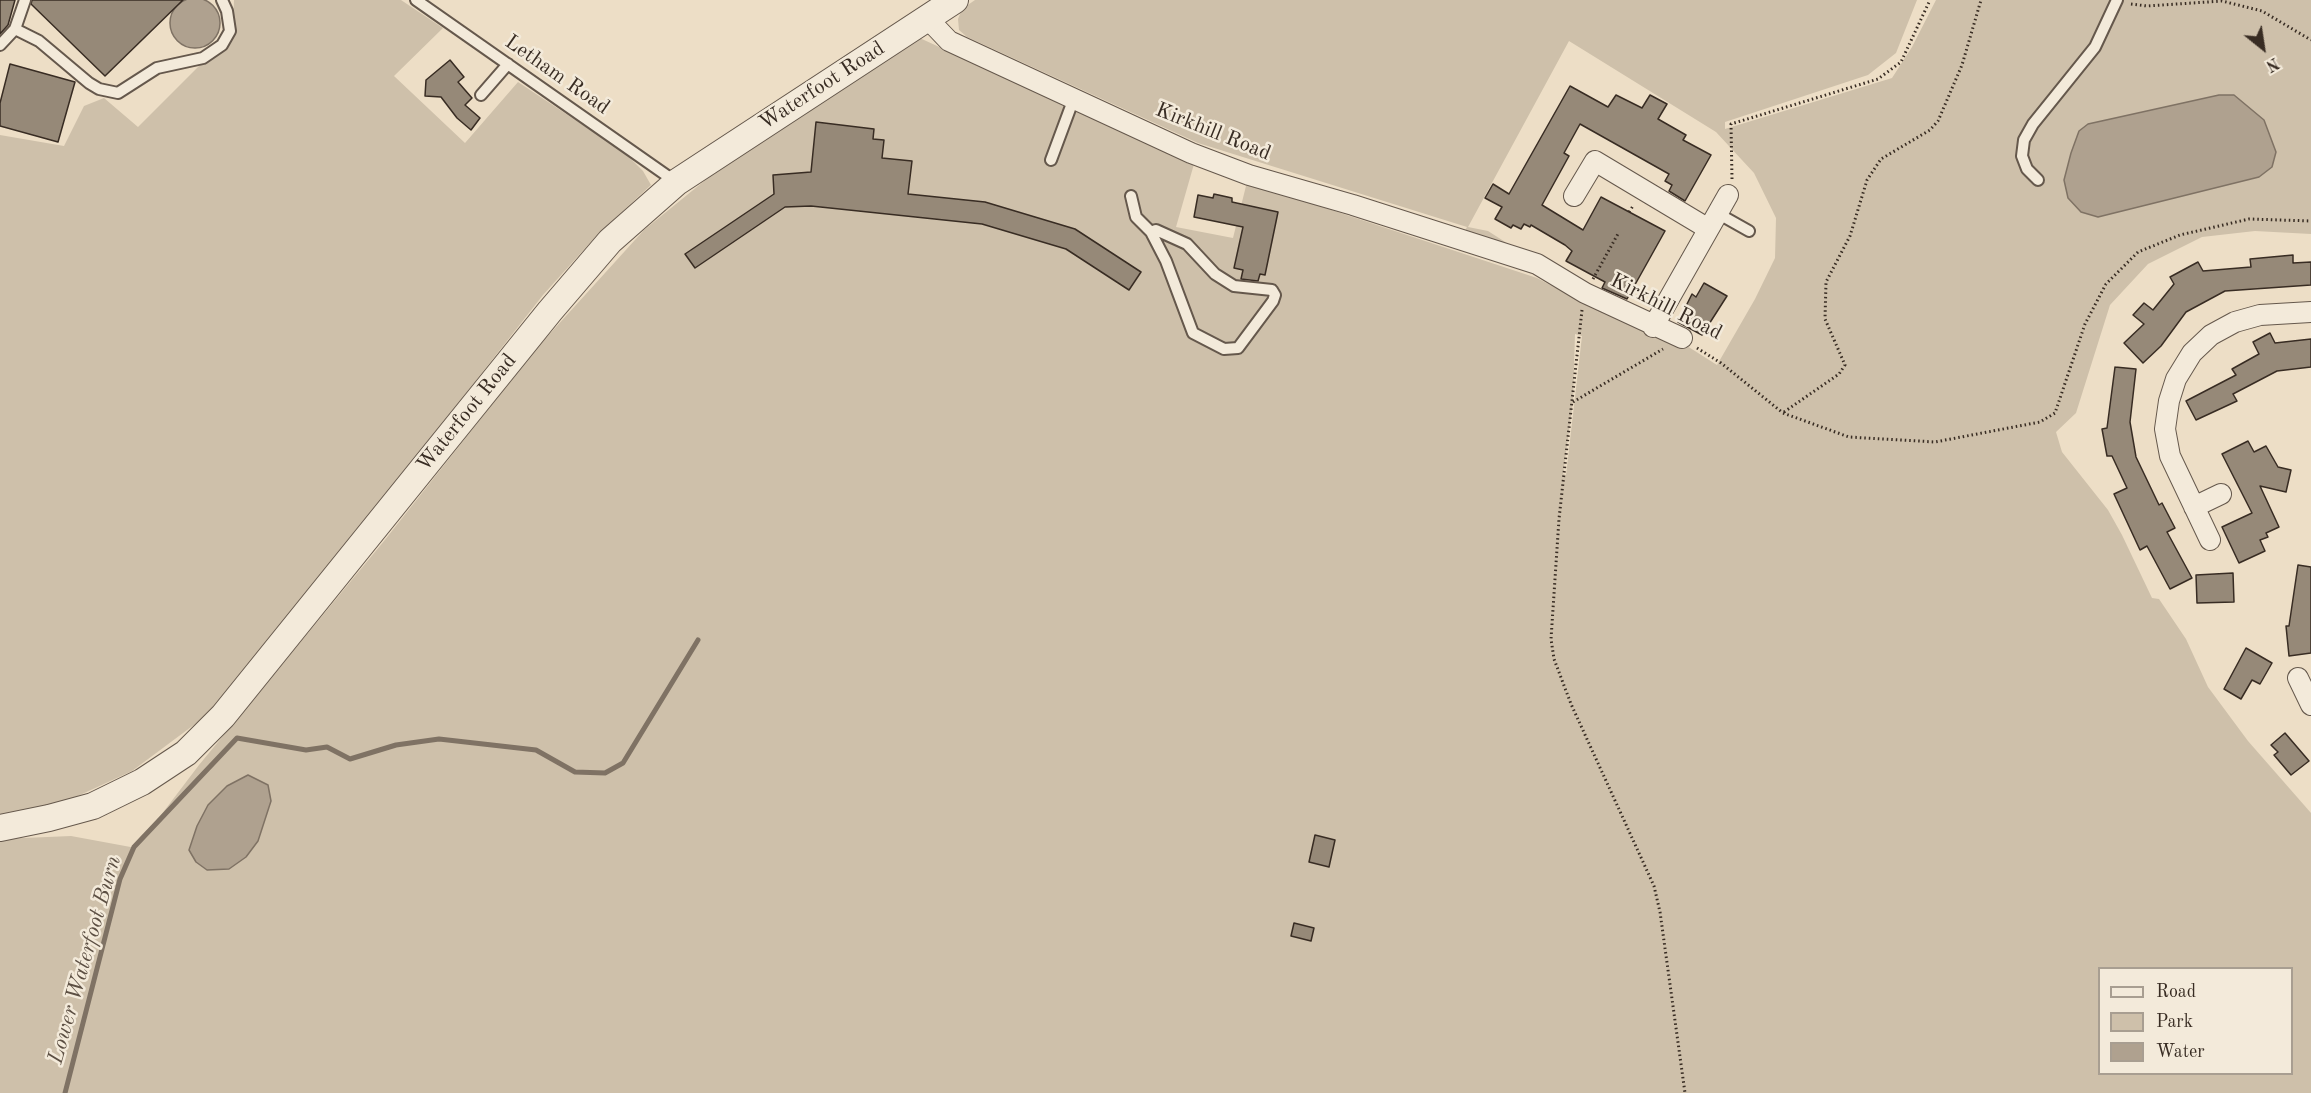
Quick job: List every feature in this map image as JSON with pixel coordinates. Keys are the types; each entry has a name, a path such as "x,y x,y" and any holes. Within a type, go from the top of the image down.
{"street":[{"name":"Waterfoot Road","path":"0,828 93,806 142,782 186,753 223,716 557,302 610,241 676,182 955,0"},
{"name":"Kirkhill Road","path":"927,18 949,41 1191,153 1249,175 1353,205 1537,264 1585,293 1653,327 1682,338"},
{"path":"1574,196 1595,161 1712,221"},
{"path":"1653,327 1728,195"},
{"path":"2210,540 2170,456 2165,429 2169,401 2176,379 2198,347 2211,335 2235,322 2260,315 2311,312"},
{"path":"2194,507 2221,495"}],"lane":[{"path":"0,45 15,29 25,0"},
{"path":"15,29 39,41 89,84 118,93 157,68 203,58 222,45 230,31 227,11 222,0"},
{"name":"Letham Road","path":"416,0 676,182"},
{"path":"2038,180 2027,169 2022,156 2024,140 2033,124 2095,47 2117,0"},
{"path":"481,95 508,64"},
{"path":"1051,160 1074,98"},
{"path":"1131,196 1136,217 1150,232 1166,261 1193,333 1224,349 1238,348 1273,301 1272,290 1234,286 1215,274 1188,244 1156,230 1150,232"},
{"path":"1712,221 1749,231"}],"path":[{"path":"1728,195 1732,182 1731,124 1878,79 1901,62 1930,0"},
{"path":"1783,412 1839,374 1845,365 1824,319 1826,282 1850,236 1867,180 1881,159 1894,149 1930,130 1938,121 1962,65 1981,0"},
{"path":"2147,6 2222,2 2262,11 2311,40"},
{"name":"Kirkhill Road","path":"1682,338 1721,363 1783,412 1849,437 1935,442 2040,422 2055,413 2085,324 2106,284 2138,252 2180,235 2249,219 2311,221"},
{"path":"1619,232 1585,293 1559,519 1551,639 1554,659 1571,704 1654,886 1660,912 1685,1093"},
{"path":"1573,402 1682,338"}],"green space":[{"path":"234,0 401,0 443,28 394,76 465,143 518,82 625,153 643,171 651,185 598,234 543,295 222,704 132,771 67,801 0,816 0,135 64,146 84,106 104,98 138,127 201,64 225,50 233,30"},
{"path":"975,0 1917,0 1896,53 1868,75 1725,122 1725,129 1892,78 1912,47 1936,0 2311,0 2311,234 2255,231 2202,237 2148,264 2110,305 2076,413 2056,432 2062,452 2108,510 2152,598 2159,599 2186,639 2208,687 2248,741 2311,813 2311,1093 0,1093 0,839 71,836 136,848 199,765 384,541 536,349 644,230 730,160 911,34 1194,164 1176,227 1233,238 1247,182 1537,278 1575,298 1583,280 1717,365 1755,299 1775,258 1776,218 1754,173 1716,132 1569,41 1468,227 1488,231 1513,247 1463,234 1467,227 1198,143 967,37 959,30 958,19 962,9","holes":["1575,334 1582,336 1566,475 1563,474 1573,402"]}],"water":[{"path":"190,-1 209,2 216,9 219,18 218,32 213,41 195,48 177,41 170,23 177,5"},
{"path":"2219,95 2234,95 2264,120 2276,152 2272,167 2259,177 2098,217 2081,212 2068,198 2064,180 2071,153 2079,131 2088,124"},
{"path":"248,775 268,785 271,801 258,841 246,857 229,869 207,870 196,862 189,850 197,826 208,805 227,786"}],"building":[{"path":"0,0 15,0 8,25 0,34"},
{"path":"32,0 183,0 105,76 31,4"},
{"path":"450,60 464,77 458,82 472,98 465,105 480,118 471,130 457,118 441,97 425,96 426,80"},
{"path":"10,64 75,82 58,142 0,126 0,103"},
{"path":"1570,86 1608,107 1616,95 1642,108 1650,95 1667,104 1658,119 1686,135 1683,140 1711,155 1685,201 1669,191 1672,185 1665,181 1669,174 1580,124 1564,153 1569,156 1542,205 1583,230 1601,197 1665,231 1627,299 1602,288 1605,282 1566,261 1572,251 1565,245 1531,225 1530,227 1524,224 1521,229 1513,225 1511,228 1495,219 1502,207 1485,198 1493,184 1509,194"},
{"path":"816,122 874,129 873,139 884,140 882,158 912,161 908,194 985,202 1075,229 1141,272 1129,290 1066,249 982,224 811,206 785,207 695,268 685,254 774,194 773,175 811,172"},
{"path":"1214,194 1232,198 1232,202 1278,212 1265,275 1260,274 1258,281 1241,279 1243,270 1234,268 1243,227 1194,217 1198,195 1213,198"},
{"path":"2293,255 2293,263 2311,262 2311,285 2225,291 2186,312 2161,346 2143,363 2124,343 2144,324 2133,315 2144,303 2153,310 2174,284 2170,277 2198,262 2203,271 2251,267 2250,259"},
{"path":"1704,283 1727,296 1702,335 1678,322 1692,294 1696,297"},
{"path":"2270,333 2275,343 2311,339 2311,367 2277,371 2233,394 2237,401 2196,420 2186,401 2236,375 2232,369 2259,354 2253,342"},
{"path":"2115,367 2136,369 2130,422 2136,457 2159,505 2162,503 2175,528 2167,532 2192,578 2170,589 2147,546 2140,550 2114,494 2127,488 2112,456 2107,456 2102,429 2107,428"},
{"path":"2248,441 2254,452 2266,446 2278,467 2291,470 2286,492 2260,486 2279,527 2266,533 2268,537 2260,540 2265,551 2239,563 2222,527 2252,513 2222,454"},
{"path":"2298,565 2311,567 2311,653 2289,656 2286,626 2289,626"},
{"path":"2233,573 2234,602 2197,603 2196,575"},
{"path":"2246,648 2272,663 2260,684 2252,680 2241,699 2224,689"},
{"path":"2285,733 2309,761 2291,775 2274,755 2278,752 2271,745"},
{"path":"1315,835 1335,840 1329,867 1309,862"},
{"path":"1294,923 1314,928 1311,941 1291,936"}],"waterway":[{"name":"Lower Waterfoot Burn","path":"65,1093 120,879 134,847 237,738 306,750 327,747 350,759 396,745 439,739 536,750 575,772 605,773 623,763 698,640"}]}
